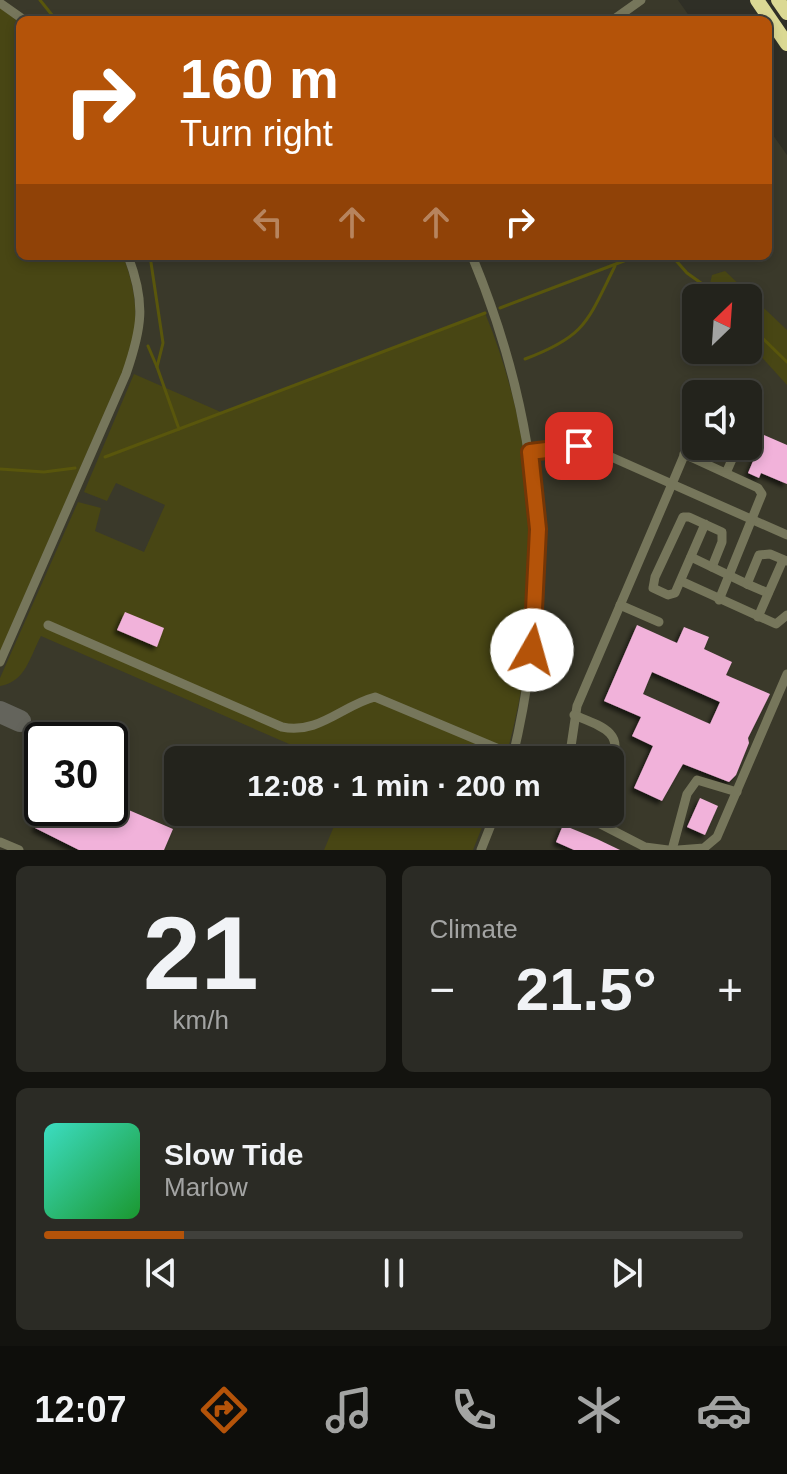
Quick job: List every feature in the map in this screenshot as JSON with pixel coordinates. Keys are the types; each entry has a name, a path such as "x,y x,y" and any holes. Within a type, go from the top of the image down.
{"highway":[{"path":"778,0 787,13"},
{"path":"772,22 787,44"},
{"path":"772,36 787,57"}],"street":[{"path":"619,16 641,0"},
{"path":"0,3 18,16"},
{"path":"0,662 126,374 140,332 142,309 129,260"},
{"path":"474,260 508,351 530,452 538,529 536,622 525,707 515,746"},
{"path":"530,452 591,448 787,535"},
{"path":"571,746 574,715 682,459"},
{"path":"697,460 758,488 762,494 719,600"},
{"path":"726,473 732,460"},
{"path":"705,524 672,595 653,588 680,521 689,517 705,524 723,536 712,567"},
{"path":"747,584 759,555 770,554 785,561 758,617"},
{"path":"691,557 768,593"},
{"path":"681,581 776,624 787,615"},
{"path":"620,605 659,622"},
{"path":"48,625 282,727 303,729 317,725 375,697 485,746"},
{"path":"678,850 704,848 717,837 787,674"},
{"path":"574,715 612,732 616,746"},
{"path":"604,826 645,847 670,850 687,794 697,780 737,792"},
{"path":"481,850 490,826"},
{"path":"0,842 19,850"}],"shaded area":[{"path":"0,0 678,0 689,16 16,16 16,260 772,260 772,134 787,155 787,850 0,850"},
{"path":"0,5 16,19 16,260 124,260 133,292 135,327 131,352 0,652"},
{"path":"725,271 739,284 710,284 712,275"},
{"path":"762,306 787,330 787,385 762,357"},
{"path":"485,313 504,366 518,422 528,478 532,535 532,592 527,649 508,746 294,746 41,636 21,674 9,684 0,686 0,678 78,502 101,508 95,531 144,552 165,505 116,483 107,501 84,492 134,374 223,413"},
{"path":"334,826 482,826 473,850 324,850"}],"building":[{"path":"764,435 787,445 787,484 761,473 759,478 748,473 753,460 762,460"},
{"path":"125,612 164,628 157,647 117,630"},
{"path":"637,625 677,643 684,627 709,637 704,649 732,662 726,675 770,694 748,738 749,743 736,775 729,782 683,764 662,801 634,788 653,746 632,736 641,717 604,701","holes":["652,672 720,702 710,724 643,694"]},
{"path":"700,798 718,806 705,835 687,827"},
{"path":"128,810 173,829 164,850 79,850 35,828 128,826"},
{"path":"563,826 565,826 620,850 574,850 556,842"}],"waterway":[{"path":"40,0 53,16"},
{"path":"151,260 163,343 157,367 179,429"},
{"path":"500,308 626,260"},
{"path":"676,260 702,284"},
{"path":"525,359 561,343 582,325 615,266"},
{"path":"105,457 485,313"},
{"path":"762,338 787,362"},
{"path":"148,346 157,367"},
{"path":"0,469 44,472 75,468"}],"taxiway":[{"path":"0,712 20,721"}],"route":[{"path":"532,650 536,622 538,529 530,452 579,446"}]}
